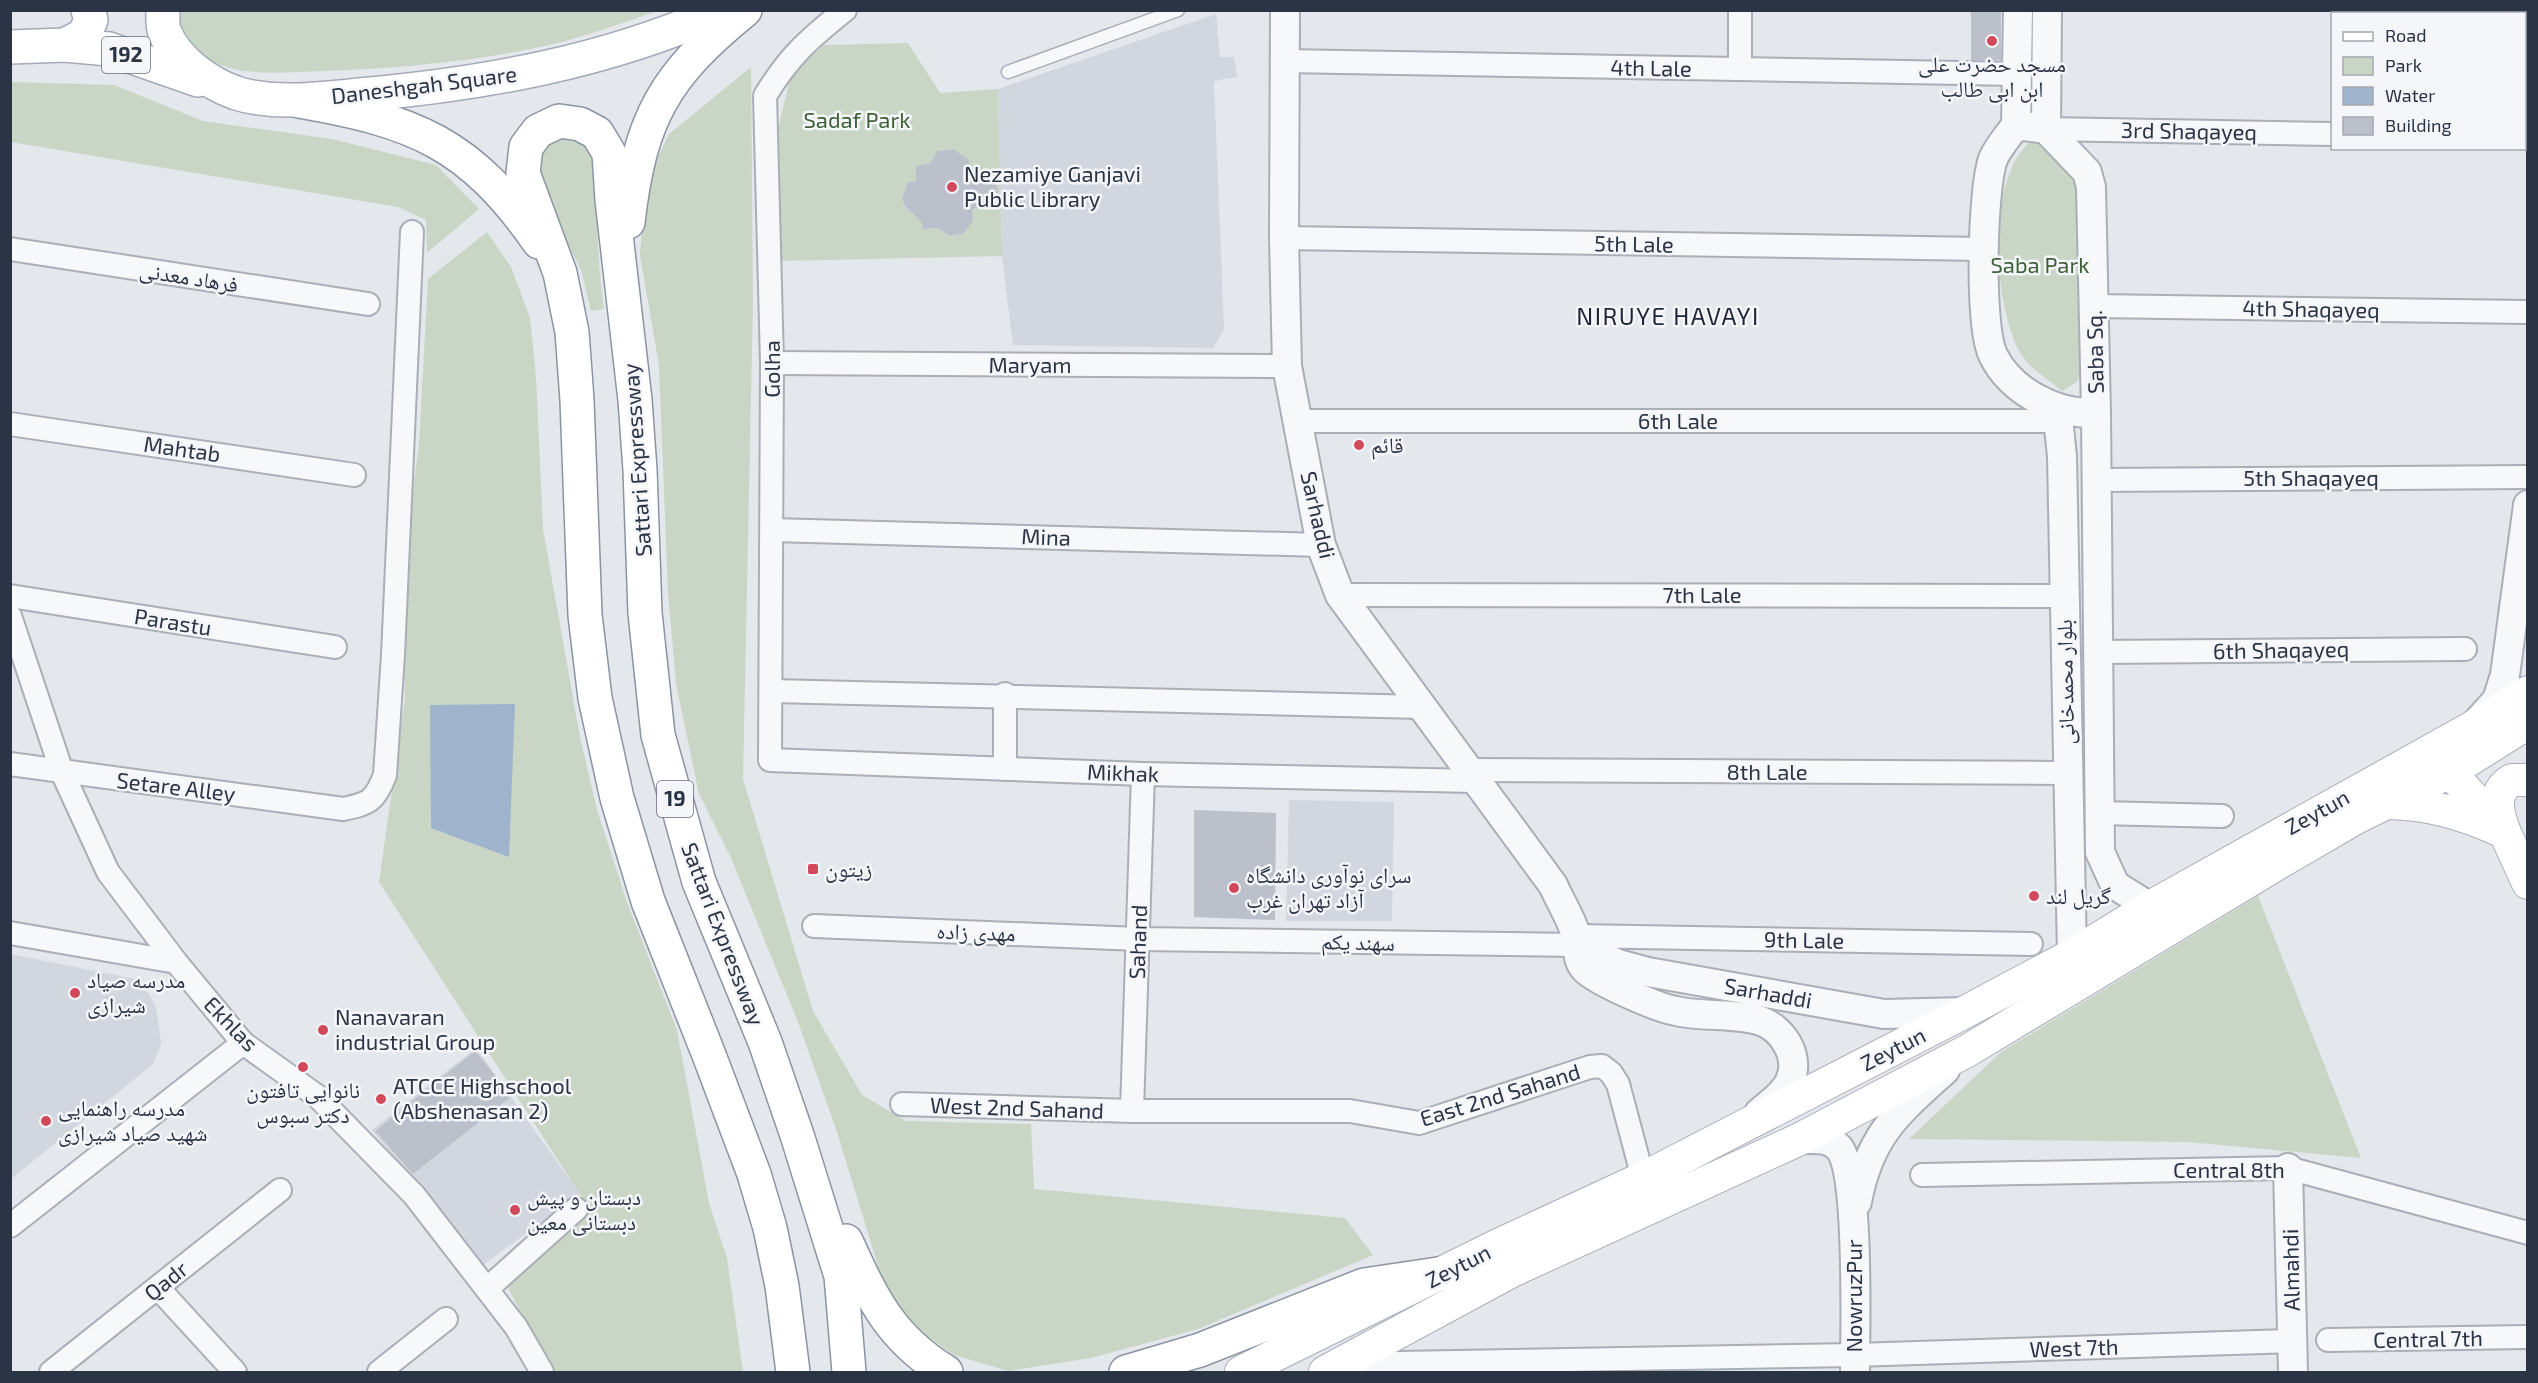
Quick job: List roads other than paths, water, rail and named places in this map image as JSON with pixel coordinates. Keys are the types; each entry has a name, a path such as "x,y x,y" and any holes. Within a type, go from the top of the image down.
{"main road":[{"path":"65,45 84,35 91,20 88,10"},
{"name":"Daneshgah Square","path":"163,10 163,31 179,57 209,79 237,93 299,100 436,88 554,67 629,45 722,10"},
{"path":"626,311 628,225 633,179 645,133 663,94 708,42 745,10"},
{"name":"192","path":"10,47 65,45 109,49 237,93"},
{"path":"299,100 379,117 422,133 458,153 523,219 560,273"},
{"name":"Sattari Expressway","path":"560,273 523,173 526,147 538,131 559,121 580,124 597,133 609,153 640,470 645,613 658,735 699,882 765,1042 841,1276 849,1372"},
{"name":"19","path":"560,273 572,332 577,400 585,615 595,698 617,798 648,901 754,1174 770,1228 782,1286 793,1372"},
{"name":"Zeytun","path":"1333,1368 1512,1270 1800,1139 1967,1052 2282,861 2387,803 2443,759 2471,728 2528,692"},
{"name":"Zeytun","path":"1241,1372 1643,1178 2072,955 2150,907 2443,759 2527,726"},
{"path":"2443,759 2505,833"},
{"path":"2528,780 2512,780 2502,787 2498,796 2499,815 2505,833 2528,883"},
{"path":"2387,803 2421,804 2470,817 2505,833"},
{"path":"797,1135 869,1291 895,1332 922,1358 946,1372"},
{"path":"1126,1372 1200,1350 1364,1285 1445,1273"},
{"path":"777,1372 782,1286"}],"street":[{"name":"Golha","path":"770,760 772,363 765,96 784,65 806,41 845,10"},
{"name":"Sarhaddi","path":"1285,10 1284,238 1287,366 1321,545 1340,595 1552,885 1577,941 1580,962 1586,970 1617,988 1674,1011 1757,1020 1771,1026 1783,1036 1790,1050 1793,1065 1790,1080 1782,1093 1749,1122"},
{"path":"1740,10 1740,69"},
{"path":"2018,10 2016,125 2046,129 2047,10"},
{"name":"4th Lale","path":"1284,61 2017,74"},
{"name":"Saba Sq.","path":"2016,125 1994,157 1987,183 1984,249 1987,333 1993,355 2004,372 2058,415 2096,413 2091,187 2087,172 2046,129"},
{"name":"3rd Shaqayeq","path":"2046,129 2331,134"},
{"name":"Setare Alley","path":"10,764 342,809 366,804 379,791 385,775 393,655 412,232"},
{"name":"5th Lale","path":"1284,238 1984,249"},
{"name":"فرهاد معدنی","path":"10,249 368,304"},
{"name":"4th Shaqayeq","path":"2094,306 2528,312"},
{"name":"Maryam","path":"772,363 1287,366"},
{"name":"بلوار محمدخانی","path":"2096,413 2096,652 2100,852 2115,885 2150,907"},
{"name":"6th Lale","path":"1298,421 2058,415"},
{"name":"بلوار محمدخانی","path":"2058,415 2062,456 2072,955"},
{"name":"Mahtab","path":"10,424 354,475"},
{"name":"5th Shaqayeq","path":"2095,480 2528,477"},
{"path":"2471,728 2487,714 2497,699 2505,675 2528,505"},
{"name":"Mina","path":"772,530 1321,545"},
{"name":"7th Lale","path":"1340,595 2064,596"},
{"name":"Parastu","path":"10,596 335,647"},
{"name":"Ekhlas","path":"10,616 62,772 108,872 176,962 243,1043 317,1096 414,1195 488,1288 516,1327 542,1372"},
{"name":"6th Shaqayeq","path":"2096,652 2465,649"},
{"path":"771,691 1005,694 1421,707"},
{"path":"1005,694 1005,769"},
{"name":"Mikhak","path":"770,760 1143,774 1472,775"},
{"name":"8th Lale","path":"1472,775 2067,773"},
{"name":"Sahand","path":"1132,1111 1143,774"},
{"path":"2068,837 2080,847 2090,847 2100,825 2222,816"},
{"name":"مهدی زاده","path":"814,926 1138,939"},
{"path":"10,933 176,962"},
{"name":"سهند يكم","path":"1138,939 1577,941"},
{"name":"Sarhaddi","path":"1577,941 1618,964 1648,972 1884,1014 1965,1012"},
{"name":"9th Lale","path":"1577,941 2031,944"},
{"path":"10,1226 243,1043"},
{"name":"NowruzPur","path":"1854,1219 1862,1174 1876,1142 1899,1111 1967,1052"},
{"name":"East 2nd Sahand","path":"1132,1111 1350,1111 1419,1123 1590,1067 1602,1066 1611,1072 1618,1084 1643,1178"},
{"name":"West 2nd Sahand","path":"902,1104 1132,1111"},
{"name":"NowruzPur","path":"1800,1139 1824,1139 1839,1149 1846,1168 1854,1219 1855,1364"},
{"name":"Central 8th","path":"1922,1175 2288,1168 2528,1233"},
{"name":"Almahdi","path":"2288,1168 2293,1372"},
{"name":"Qadr","path":"51,1372 280,1190"},
{"path":"488,1288 576,1209"},
{"path":"158,1288 235,1372"},
{"path":"379,1372 446,1319"},
{"name":"Central 7th","path":"2328,1340 2528,1338"},
{"name":"West 7th","path":"1333,1368 1447,1369 1855,1364 2292,1341"}],"lane":[{"path":"1008,72 1178,10"}],"water":[{"path":"515,704 509,857 431,828 430,705"}],"place":[{"name":"مسجد حضرت علی ابن ابی طالب","path":"1992,41"},
{"name":"Nezamiye Ganjavi Public Library","path":"952,187"},
{"name":"قائم","path":"1359,445"},
{"name":"زیتون","path":"813,869"},
{"name":"سرای نوآوری دانشگاه آزاد تهران غرب","path":"1234,888"},
{"name":"گریل لند","path":"2034,896"},
{"name":"مدرسه صیاد شیرازی","path":"75,993"},
{"name":"Nanavaran industrial Group","path":"323,1030"},
{"name":"نانوایی تافتون دکتر سبوس","path":"303,1067"},
{"name":"ATCCE Highschool (Abshenasan 2)","path":"381,1099"},
{"name":"مدرسه راهنمايی شهيد صياد شيرازی","path":"46,1121"},
{"name":"دبستان و پیش دبستانی معین","path":"515,1210"}],"district":[{"name":"NIRUYE HAVAYI","path":"1668,317"}],"park label":[{"name":"Sadaf Park","path":"857,120"},
{"name":"Saba Park","path":"2040,265"}]}
